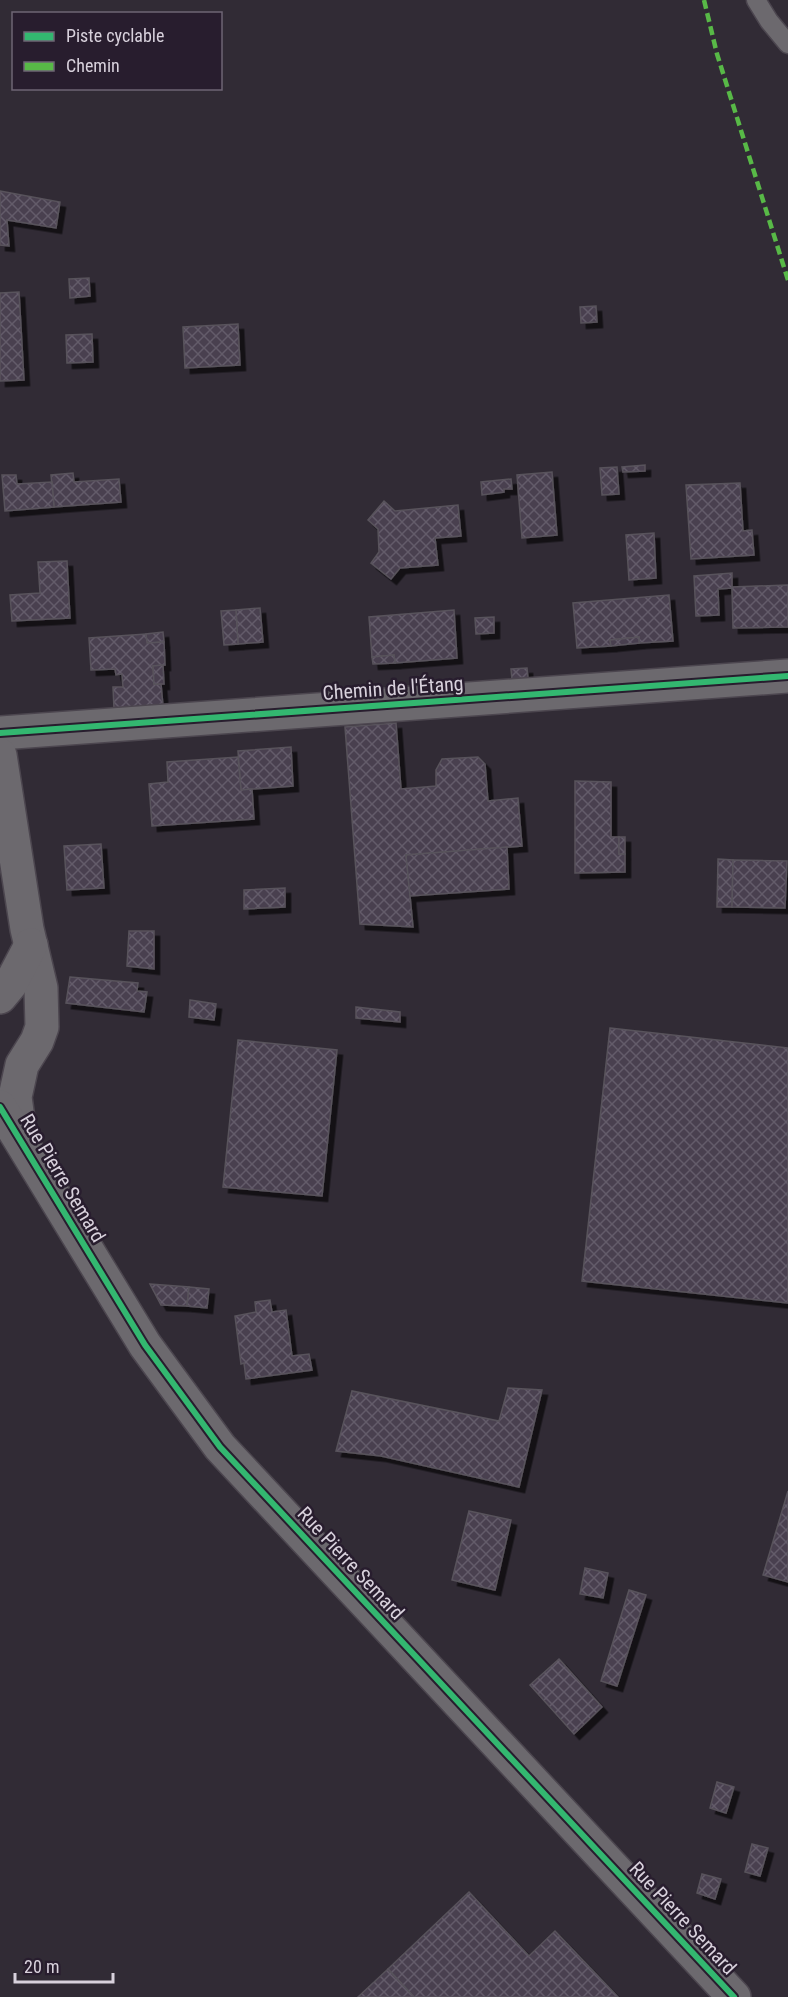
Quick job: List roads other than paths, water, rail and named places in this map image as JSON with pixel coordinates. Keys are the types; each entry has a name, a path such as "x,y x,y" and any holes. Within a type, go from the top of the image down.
{"street":[{"name":"Chemin de l'Étang","path":"0,733 788,676"},
{"path":"0,755 31,945 41,988 42,1028 13,1056 22,1065 15,1097 20,1138"},
{"path":"0,997 10,985 31,945"},
{"name":"Rue Pierre Semard","path":"0,1107 146,1345 220,1447 734,1997"}],"lane":[{"path":"756,0 769,21 788,44"}]}
